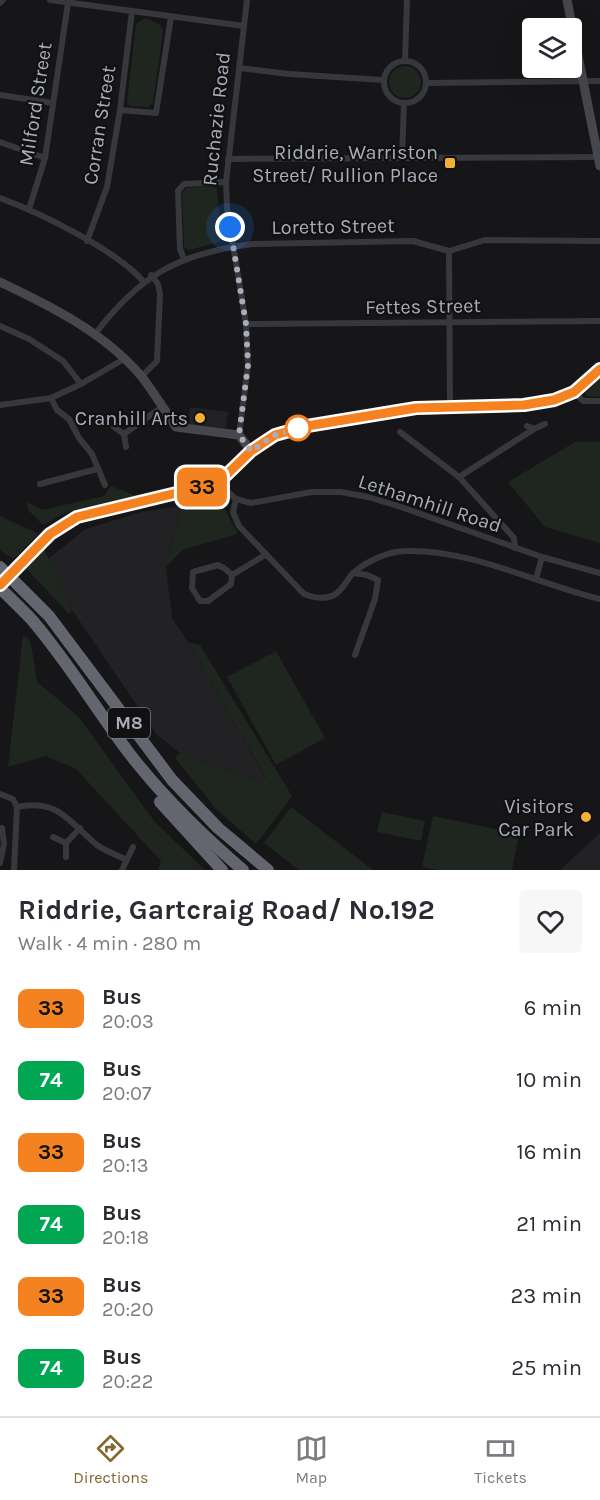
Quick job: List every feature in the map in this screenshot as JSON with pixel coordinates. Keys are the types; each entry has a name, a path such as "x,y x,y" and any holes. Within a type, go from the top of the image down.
{"highway":[{"name":"M8","path":"0,567 49,616 172,780 218,828 268,870"},
{"name":"M8","path":"0,586 32,621 84,688 130,754 164,795 202,835 243,870"},
{"path":"130,754 158,799 222,870"}],"street":[{"path":"50,0 244,26"},
{"name":"Ruchazie Road","path":"239,435 248,365 246,324 227,208 226,182 247,0"},
{"path":"405,61 408,0"},
{"path":"228,159 402,157 599,160 567,0"},
{"name":"Milford Street","path":"29,209 45,158 68,3"},
{"name":"Corran Street","path":"87,241 107,187 120,110 132,11"},
{"path":"120,110 156,113 171,16"},
{"path":"399,61 405,61 412,62 423,70 426,83 421,96 404,103 391,99 383,80 388,68 399,61"},
{"path":"239,68 289,74 383,80"},
{"path":"426,83 600,81"},
{"path":"0,95 53,103"},
{"path":"402,157 404,103"},
{"path":"0,142 45,158"},
{"path":"184,259 180,249 178,191 184,184 226,182"},
{"path":"0,198 29,209 87,241 122,262 144,282"},
{"name":"Loretto Street","path":"95,334 110,315 152,276 184,259 233,246 413,241 448,250 485,240 600,241"},
{"path":"448,250 450,406"},
{"path":"141,377 157,361 160,294 158,284 152,276"},
{"path":"0,282 30,296 95,334 141,377 176,427 239,435 251,451"},
{"name":"Fettes Street","path":"246,324 600,321"},
{"path":"0,326 29,339 63,361 81,384"},
{"path":"0,405 51,398 124,359"},
{"path":"0,586 50,534 77,517 218,483 251,451 275,435 307,426 416,408 524,405 554,400 576,390 600,369"},
{"path":"576,390 587,401 600,401"},
{"path":"51,398 57,410 69,419 79,438 92,454 105,485"},
{"path":"124,434 162,406"},
{"path":"459,477 545,424"},
{"path":"527,426 534,429"},
{"path":"114,427 124,434 126,447"},
{"path":"400,432 459,477 514,538 515,548"},
{"path":"40,484 97,469"},
{"path":"218,483 236,500 233,512 239,526 304,594 317,599 335,595 354,573 377,558 403,551 457,556 600,599"},
{"name":"Lethamhill Road","path":"236,500 251,503 312,492 350,494 401,507 542,557 600,573"},
{"path":"232,575 265,555"},
{"path":"536,579 542,557"},
{"path":"218,565 232,575 231,584 208,601 200,601 192,588 193,572 218,565"},
{"path":"354,573 378,580 375,598 356,655"},
{"path":"0,794 13,800 17,807 15,870"},
{"path":"17,807 31,804 50,807 65,814 99,847 127,860"},
{"path":"0,863 4,844 2,828"},
{"path":"66,857 66,843 80,828"},
{"path":"53,837 66,843"},
{"path":"4,844 15,845"},
{"path":"122,870 133,847"}],"shaded area":[{"path":"145,18 159,24 163,31 153,103 148,107 130,106 127,102 136,24"},
{"path":"405,66 417,70 421,82 417,94 405,98 393,94 389,82 393,70"},
{"path":"213,186 217,189 221,238 219,242 189,250 184,247 182,193 187,188"},
{"path":"600,377 600,397 586,396 585,390"},
{"path":"190,407 228,412 226,428 189,424"},
{"path":"575,442 600,442 600,543 545,527 508,482"},
{"path":"111,486 137,496 65,513 43,525 28,510 27,502 42,510 104,496"},
{"path":"216,493 238,534 182,550 166,567 182,506 191,498"},
{"path":"182,506 166,567 172,618 189,643 266,779 258,780 180,753 157,735 72,610 48,559 86,529 141,512"},
{"path":"0,516 39,534 13,559 0,550"},
{"path":"44,548 72,610 69,614 26,568"},
{"path":"23,635 28,638 32,649 37,682 78,716 154,821 205,870 158,870 161,861 76,769 46,756 8,767"},
{"path":"189,643 200,645 292,796 256,844 217,810 175,758 180,753 258,780 266,778"},
{"path":"276,651 325,738 276,765 227,677"},
{"path":"291,807 373,870 299,870 264,843"},
{"path":"382,812 425,821 421,841 377,832"},
{"path":"433,816 519,834 512,870 438,870 422,867"},
{"path":"600,833 600,870 560,870"}],"bus line":[{"name":"33","path":"0,585 50,534 77,517 218,483 251,451 275,435 307,426 416,408 524,405 554,400 574,392 600,369"}],"place":[{"name":"Riddrie, Warriston Street/ Rullion Place","path":"450,163"},
{"name":"Cranhill Arts","path":"200,418"},
{"name":"Visitors Car Park","path":"586,817"}],"route":[{"path":"230,227 246,324 248,365 239,435 251,451 275,435 298,428"}]}
